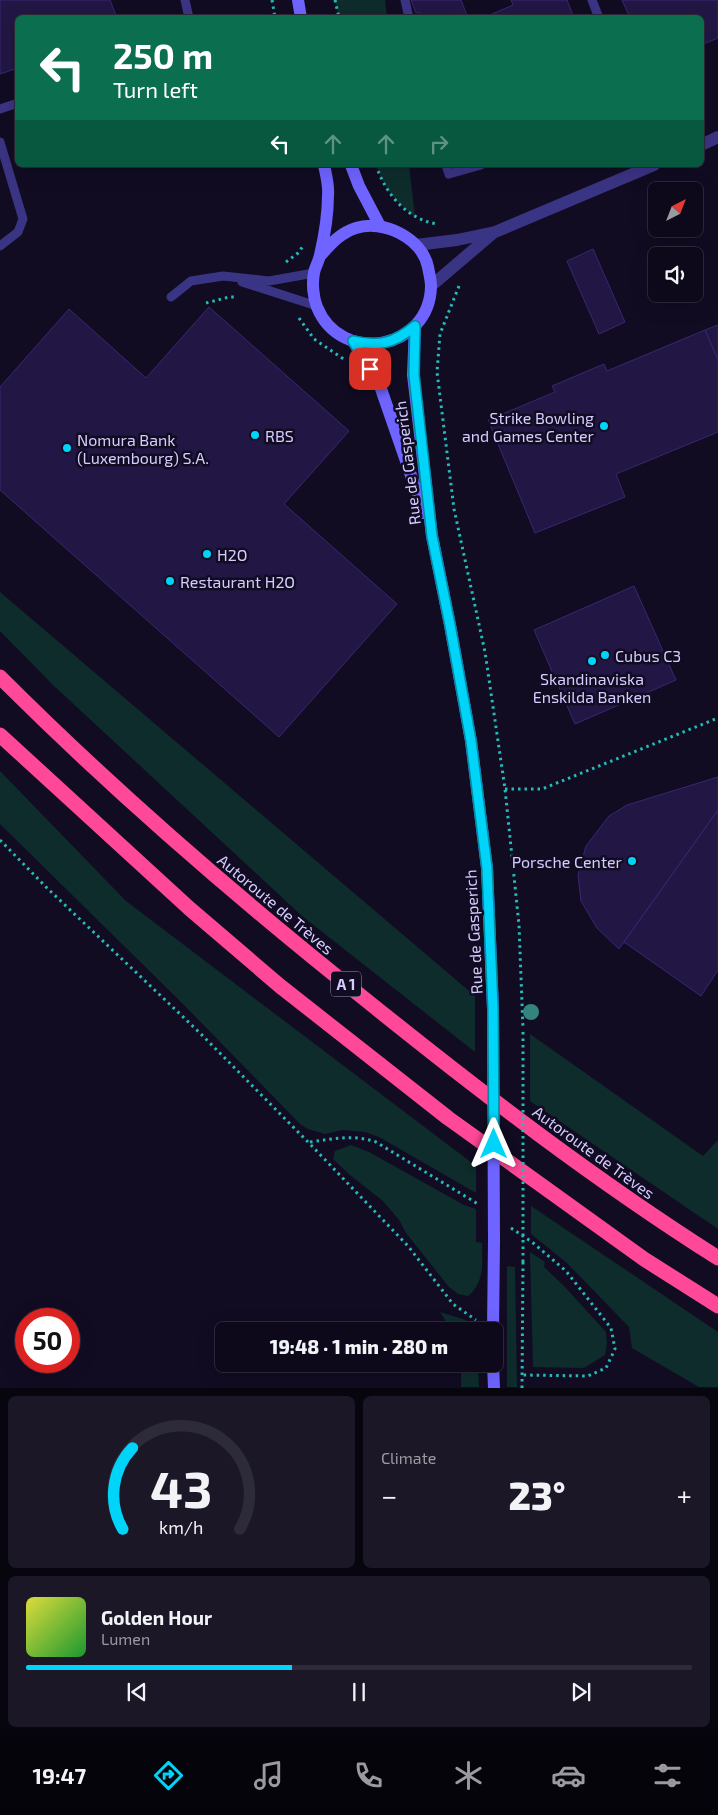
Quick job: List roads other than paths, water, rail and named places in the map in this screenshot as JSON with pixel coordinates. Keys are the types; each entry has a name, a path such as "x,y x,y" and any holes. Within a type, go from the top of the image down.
{"highway":[{"name":"Autoroute de Trèves","path":"0,677 118,790 212,873 306,952 468,1083 665,1224 718,1258"},
{"name":"A 1","path":"0,735 183,903 280,986 456,1123 644,1259 718,1306"}],"main road":[{"path":"298,0 300,15"},
{"path":"320,256 336,238 356,228 380,226 400,232 416,245 428,264 431,286 427,307 415,326 402,336 386,343 369,345 353,341 330,328 317,306 313,290 314,273 320,256 328,194 324,167"},
{"path":"352,167 359,186 380,226"},
{"name":"Rue de Gasperich","path":"415,326 414,375 432,536 471,741 487,868 493,1009 493,1322"},
{"name":"Rue de Gasperich","path":"353,341 379,383 432,536"},
{"path":"493,1372 494,1388"}],"street":[{"path":"704,144 718,137"},
{"path":"416,245 457,240 494,232 649,167"},
{"path":"431,286 494,232"}],"lane":[{"path":"185,0 188,15"},
{"path":"405,0 408,15"},
{"path":"592,0 598,15"},
{"path":"0,109 15,104"},
{"path":"0,142 23,219 18,232 0,246"},
{"path":"447,167 450,174 474,167"},
{"path":"171,297 191,281 223,276 269,281 314,273"},
{"path":"223,276 317,306"}],"place":[{"name":"Strike Bowling and Games Center","path":"604,426"},
{"name":"RBS","path":"255,435"},
{"name":"Nomura Bank (Luxembourg) S.A.","path":"67,448"},
{"name":"H2O","path":"207,554"},
{"name":"Restaurant H2O","path":"170,581"},
{"name":"Cubus C3","path":"605,655"},
{"name":"Skandinaviska Enskilda Banken","path":"592,661"},
{"name":"Porsche Center","path":"632,861"}]}
